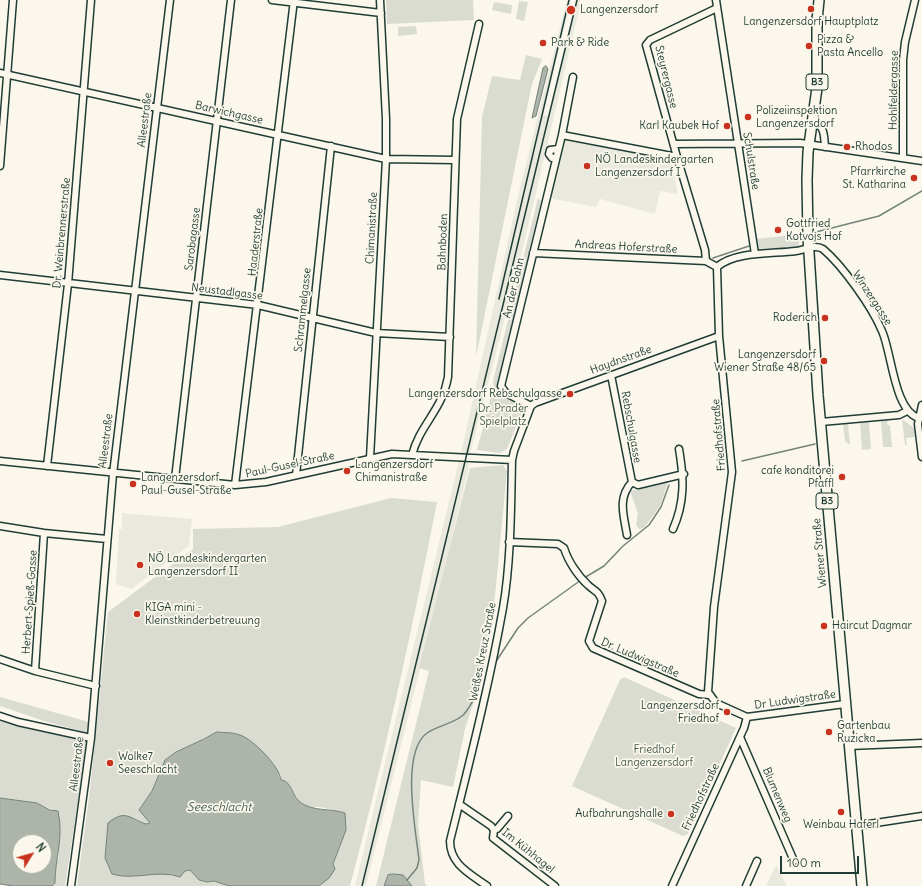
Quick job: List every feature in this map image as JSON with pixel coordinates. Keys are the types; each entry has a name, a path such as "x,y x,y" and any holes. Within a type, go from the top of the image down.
{"main road":[{"name":"Wiener Straße","path":"819,0 817,20 817,88 809,144 806,180 809,248 821,422 862,886"}],"street":[{"path":"0,166 14,0"},
{"name":"Dr. Weinbrennerstraße","path":"47,466 68,284 91,0"},
{"name":"Alleestraße","path":"71,886 91,738 113,474 170,0"},
{"name":"Sarobagasse","path":"175,479 231,0"},
{"path":"272,0 294,1 381,13"},
{"name":"Chimanistraße","path":"370,458 386,158 386,119 380,0"},
{"name":"Schulstraße","path":"716,0 755,254"},
{"name":"Hohlfeldergasse","path":"903,158 903,60 905,42 915,0"},
{"name":"Haaderstraße","path":"235,485 294,1"},
{"name":"Steyrergasse","path":"706,261 705,250 646,45 648,42 717,8"},
{"name":"Bahnboden","path":"412,455 418,438 437,410 445,394 448,377 455,160 459,104 479,24"},
{"name":"Barwichgasse","path":"0,73 386,158 455,160"},
{"name":"An der Bahn","path":"531,406 506,393 501,386 556,158 552,158 549,154 550,150 554,148 558,149 573,77"},
{"path":"813,121 819,124 822,128 825,147"},
{"path":"562,135 677,157"},
{"path":"674,144 809,144 922,161"},
{"name":"Schrammelgasse","path":"296,475 331,146"},
{"name":"Winzergasse","path":"809,248 818,247 825,250 859,293 879,325 886,343 900,397 907,411"},
{"path":"717,267 725,262 755,254 795,251 809,248"},
{"name":"Andreas Hoferstraße","path":"533,253 706,261 717,267"},
{"name":"Friedhofstraße","path":"708,695 707,686 714,607 732,472 719,336 717,267"},
{"name":"Neustadlgasse","path":"0,275 135,292 258,305 376,333 450,337"},
{"name":"Haydnstraße","path":"531,406 535,403 719,336"},
{"name":"Rebschulgasse","path":"611,375 632,482"},
{"path":"922,405 918,431 922,457"},
{"name":"Weißes Kreuz Straße","path":"486,886 454,860 450,852 450,841 503,607 509,542 512,460 531,406"},
{"path":"821,422 899,415 907,411 919,418"},
{"path":"673,529 678,518 684,485 684,474 679,449"},
{"name":"Paul-Gusel-Straße","path":"0,461 113,474 235,485 296,475 395,453 512,460"},
{"path":"627,535 622,498 625,490 632,482 638,485 684,474"},
{"path":"0,526 44,533 107,539"},
{"name":"Herbert-Spieß-Gasse","path":"35,672 44,533"},
{"path":"509,542 562,545 567,557 589,587 597,591 602,601 608,598"},
{"name":"Dr. Ludwigstraße","path":"602,601 589,641 592,648 611,657 621,659 694,692 708,695 716,703 747,716"},
{"path":"0,659 35,672 96,686"},
{"name":"Dr Ludwigstraße","path":"747,716 845,704"},
{"path":"0,716 18,722 91,738"},
{"name":"Friedhofstraße","path":"672,886 740,737 747,716"},
{"name":"Blumenweg","path":"740,737 794,861"},
{"path":"849,746 922,743"},
{"name":"Im Kühhagel","path":"459,804 492,826 494,830 493,838 555,886"},
{"name":"Im Kühhagel","path":"494,830 497,829 508,816"},
{"path":"856,826 922,816"},
{"path":"746,886 757,861"}],"shaded area":[{"path":"567,0 571,0 543,115 548,116 576,0 580,0 579,10 521,256 470,454 468,470 437,601 366,885 355,886 461,453 518,196"},
{"path":"565,138 671,160 678,194 660,191 655,214 600,199 596,207 549,198"},
{"name":"NÖ Landeskindergarten Langenzersdorf II","path":"122,513 192,519 189,546 131,589 116,584 119,529 122,529"},
{"path":"776,865 787,886 766,886"}],"green space":[{"path":"386,0 473,0 474,20 387,24"},
{"path":"519,1 528,2 524,21 516,19"},
{"path":"494,2 512,5 511,14 492,10"},
{"path":"416,26 417,34 398,36 398,27"},
{"path":"526,55 542,59 532,84 476,357 482,117 492,76 520,80"},
{"path":"538,198 541,201 500,374 499,382 501,392 494,387 493,381"},
{"path":"799,234 799,247 759,249 757,239"},
{"name":"Dr. Prader Spielplatz","path":"498,393 524,407 507,449 500,453 477,450 491,396"},
{"path":"902,419 914,428 915,437 906,438 907,445 905,445"},
{"path":"890,420 887,422 888,425 890,425 892,447 883,447 881,421"},
{"path":"869,422 871,449 862,450 860,423"},
{"path":"848,423 850,445 845,441 843,424"},
{"path":"503,465 507,471 492,627 484,669 465,729 453,787 421,780 418,824 425,884 427,886 412,886 407,880 388,875 384,886 376,886 429,671 419,668 470,468"},
{"path":"668,482 660,506 644,528 639,529 636,525 638,514 630,491"},
{"path":"391,498 437,502 397,695 350,886 318,886 333,864 346,830 345,813 320,807 308,807 299,801 289,784 281,780 281,775 255,744 239,734 217,732 176,752 165,760 152,791 139,810 150,822 146,824 132,817 105,858 112,874 131,877 158,873 180,877 185,871 190,870 199,880 207,882 214,881 229,886 77,886 90,790 108,612 193,549 193,529 278,527"},
{"name":"Friedhof Langenzersdorf","path":"624,677 736,728 688,834 683,836 572,786 620,680"},
{"path":"0,697 89,722 88,733 44,721 0,706"},
{"path":"0,718 17,725 87,742 65,886 52,886 55,883 55,865 59,857 54,810 37,803 0,798"}],"water":[{"path":"546,66 548,69 536,116 532,118 543,68"},
{"name":"Seeschlacht","path":"217,732 237,734 252,742 271,761 281,780 285,781 290,786 300,802 316,809 345,813 346,830 333,864 335,869 329,878 319,886 229,886 214,881 207,882 199,880 190,870 185,871 180,877 163,874 121,876 112,874 105,858 108,823 119,816 127,816 146,824 150,823 139,810 152,791 165,760 176,752"},
{"path":"0,798 37,803 50,810 58,811 60,821 60,839 55,883 52,886 13,886 0,884"},
{"path":"388,875 403,875 412,886 384,886"}],"waterway":[{"path":"816,232 879,216 922,191"},
{"path":"794,236 798,235"},
{"path":"713,258 749,246"},
{"path":"742,461 815,444"},
{"path":"584,578 604,566 623,546 649,525 661,507 669,485"},
{"path":"497,660 518,628 528,618 581,580"},
{"path":"407,880 417,868 419,860 412,793 414,757 419,743 427,733 462,716 473,701"}],"railway":[{"path":"499,299 569,0"},
{"path":"362,886 577,0"}],"place":[{"name":"Langenzersdorf Hauptplatz","path":"811,9"},
{"name":"Langenzersdorf","path":"571,10"},
{"name":"Park & Ride","path":"543,43"},
{"name":"Pizza & Pasta Ancello","path":"809,46"},
{"name":"Polizeiinspektion Langenzersdorf","path":"748,117"},
{"name":"Karl Kaubek Hof","path":"727,126"},
{"name":"Rhodos","path":"847,147"},
{"name":"NÖ Landeskindergarten Langenzersdorf I","path":"587,166"},
{"name":"Pfarrkirche St. Katharina","path":"914,178"},
{"name":"Gottfried Kotvojs Hof","path":"778,230"},
{"name":"Roderich","path":"825,318"},
{"name":"Langenzersdorf Wiener Straße 48/65","path":"824,361"},
{"name":"Langenzersdorf Rebschulgasse","path":"570,394"},
{"name":"Langenzersdorf Chimanistraße","path":"347,471"},
{"name":"cafe konditorei Pfaffl","path":"842,477"},
{"name":"Langenzersdorf Paul-Gusel-Straße","path":"133,484"},
{"name":"NÖ Landeskindergarten Langenzersdorf II","path":"140,565"},
{"name":"KIGA mini - Kleinstkinderbetreuung","path":"137,614"},
{"name":"Haircut Dagmar","path":"824,626"},
{"name":"Langenzersdorf Friedhof","path":"727,712"},
{"name":"Gartenbau Ruzicka","path":"829,732"},
{"name":"Wolke7 Seeschlacht","path":"110,763"},
{"name":"Weinbau Haferl","path":"841,812"},
{"name":"Aufbahrungshalle","path":"671,814"}]}
